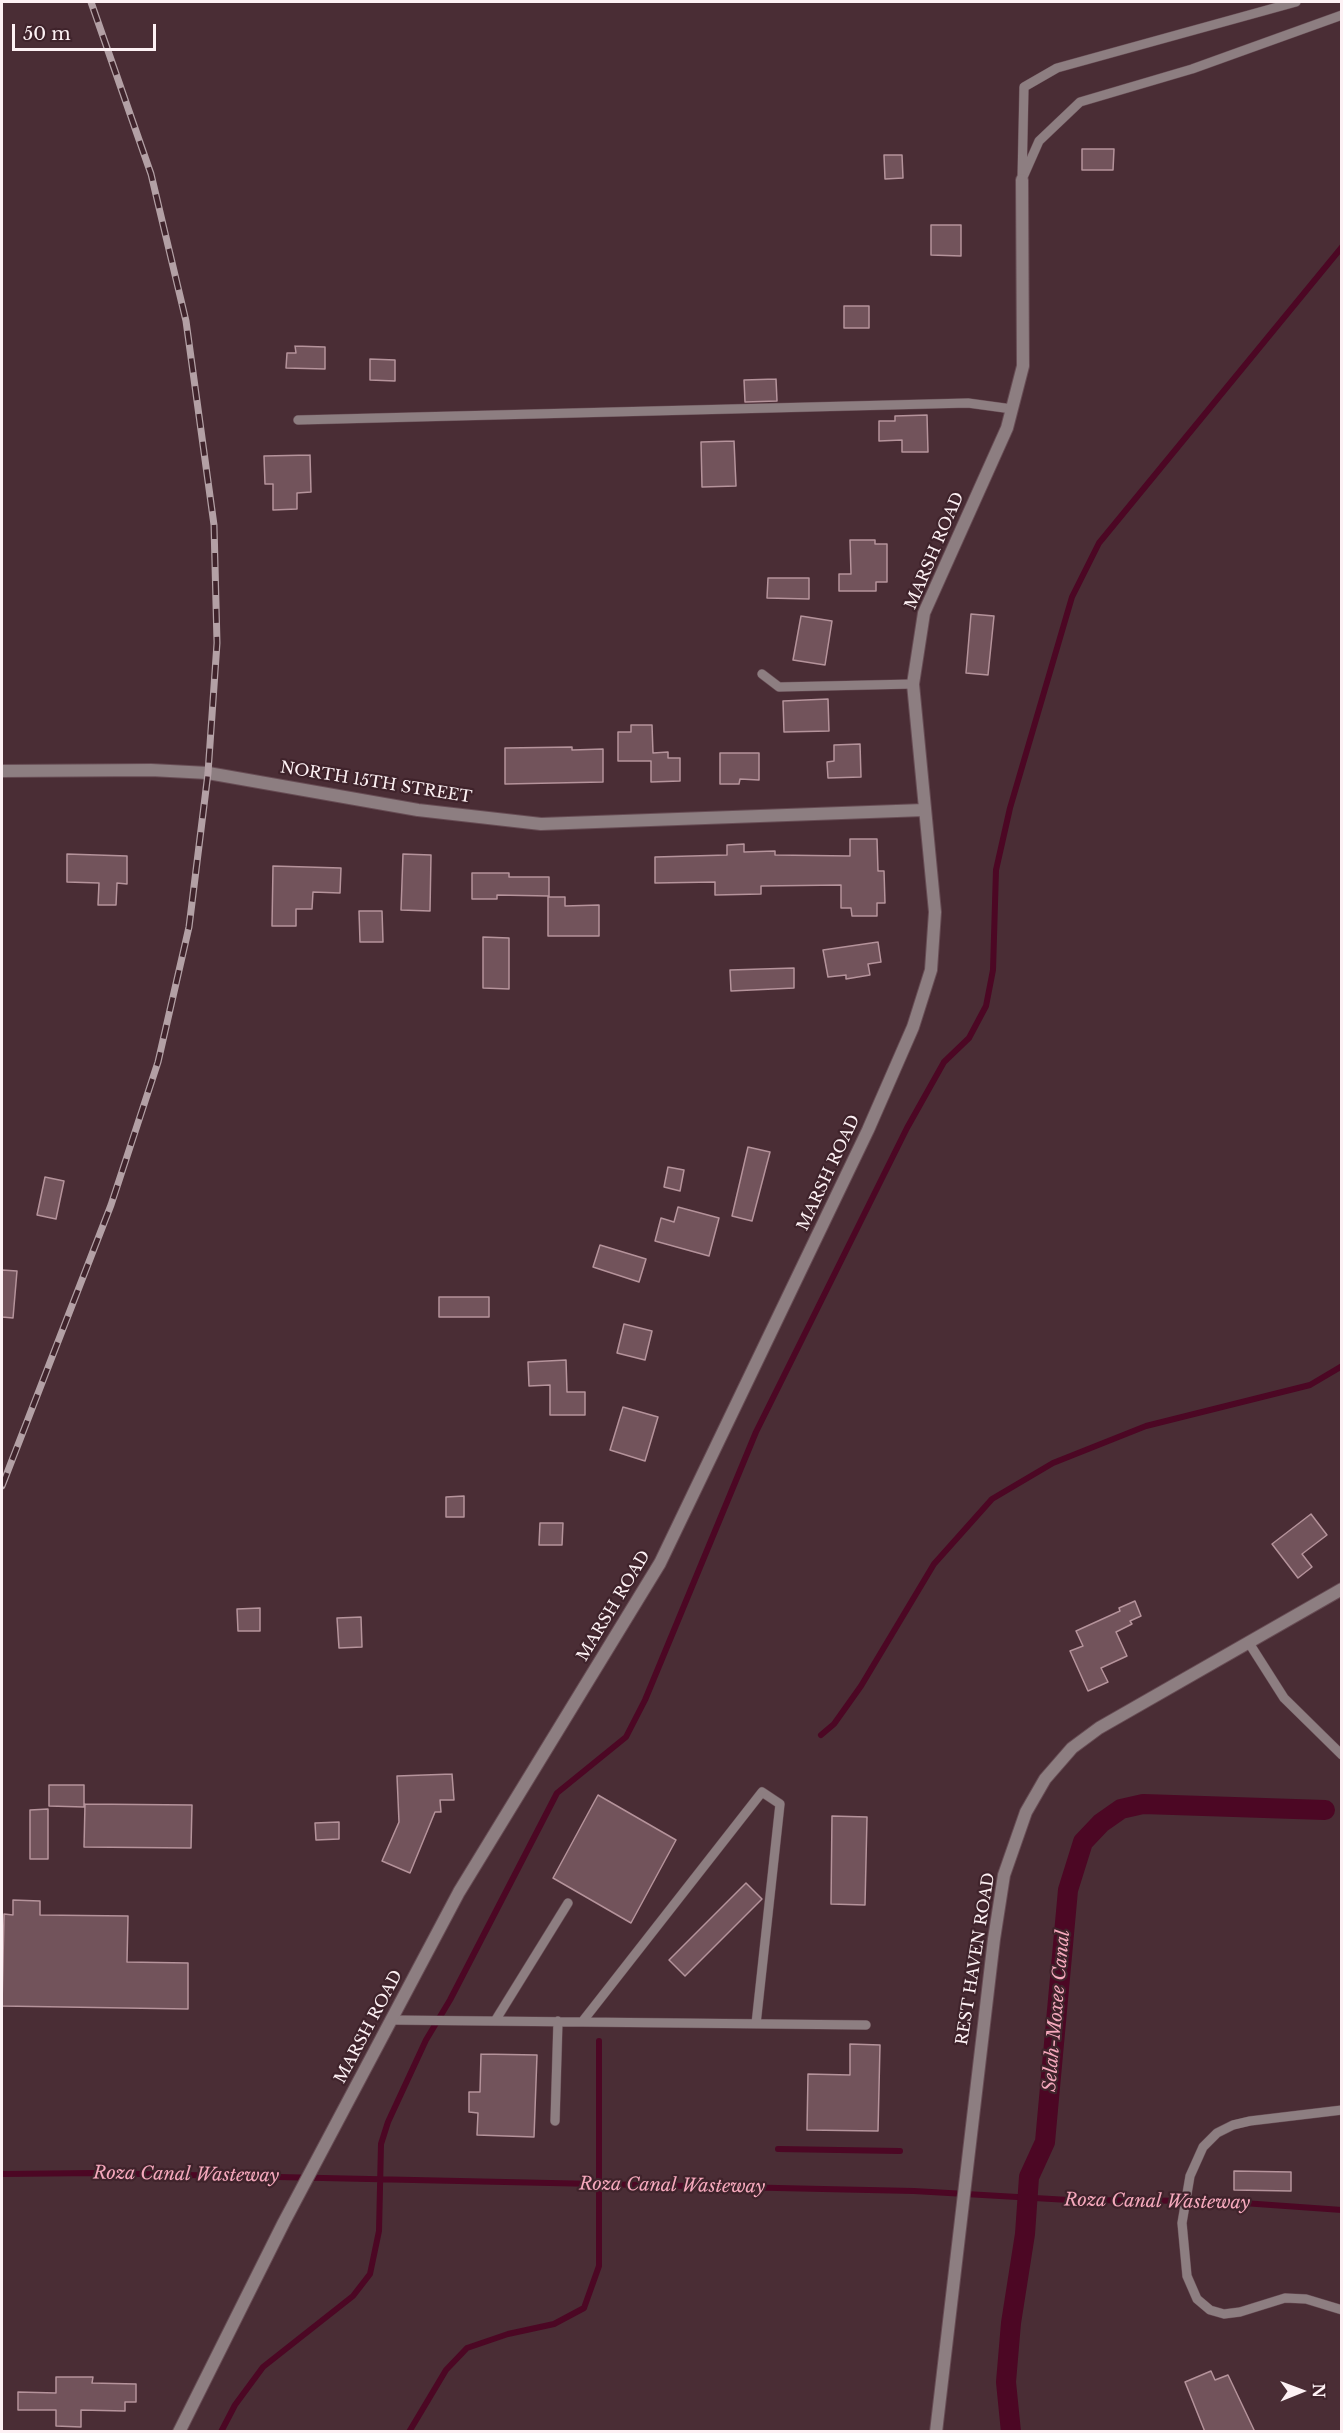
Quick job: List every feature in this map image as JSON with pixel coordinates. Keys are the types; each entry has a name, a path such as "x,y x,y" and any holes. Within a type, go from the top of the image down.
{"street":[{"name":"MARSH ROAD","path":"179,2432 284,2222 459,1892 660,1563 868,1130 914,1027 931,970 935,912 913,684 924,613 1007,428 1023,366 1022,180"},
{"name":"NORTH 15TH STREET","path":"2,771 151,770 208,773 418,810 541,824 924,810"},
{"name":"REST HAVEN ROAD","path":"936,2432 962,2222 983,2017 1002,1886 1026,1812 1045,1779 1072,1748 1099,1728 1341,1589"}],"lane":[{"name":"MARSH ROAD","path":"1022,180 1024,87 1057,69 1296,2"},
{"path":"1022,180 1039,141 1080,102 1192,69 1341,15"},
{"path":"298,420 968,404 1012,409"},
{"path":"762,674 779,687 913,684"},
{"path":"1250,1643 1284,1698 1341,1755"},
{"path":"582,2022 762,1792 780,1804 756,2024"},
{"path":"495,2021 568,1903"},
{"path":"391,2020 866,2025"},
{"path":"555,2121 558,2021"},
{"path":"1341,2110 1250,2121 1233,2125 1217,2133 1203,2147 1190,2176 1182,2223 1187,2276 1197,2299 1210,2310 1224,2314 1240,2312 1286,2298 1306,2299 1341,2310"}],"building":[{"path":"1082,149 1114,149 1113,170 1082,170"},
{"path":"884,155 902,155 903,178 885,179"},
{"path":"931,225 961,225 961,256 931,255"},
{"path":"844,306 869,306 869,328 844,328"},
{"path":"295,346 325,347 325,369 286,368 287,353 296,353"},
{"path":"370,359 395,360 395,381 370,380"},
{"path":"776,379 777,401 745,402 744,380"},
{"path":"927,415 928,452 902,452 902,440 879,441 879,421 895,421 895,416"},
{"path":"734,441 736,486 702,487 701,442"},
{"path":"310,455 311,492 297,493 297,509 273,510 273,484 265,484 264,456"},
{"path":"850,540 875,540 875,544 887,544 887,582 876,582 876,591 839,591 839,574 851,574"},
{"path":"768,578 809,578 809,599 767,598"},
{"path":"971,614 994,616 988,675 966,673"},
{"path":"801,616 832,621 825,665 793,660"},
{"path":"828,699 829,731 784,732 783,701"},
{"path":"631,725 652,725 653,753 668,752 668,758 680,758 680,781 651,782 651,761 618,761 618,732 631,732"},
{"path":"860,744 861,777 828,778 827,762 834,761 834,745"},
{"path":"572,747 572,750 603,749 603,782 505,784 505,748"},
{"path":"720,753 759,753 759,780 740,779 739,784 720,784"},
{"path":"850,839 877,839 878,871 884,871 885,903 877,903 877,916 852,916 851,908 841,908 841,885 761,886 761,894 715,895 715,882 655,883 655,857 727,855 727,845 744,844 744,852 775,851 775,855 850,856"},
{"path":"67,854 127,856 127,884 117,883 116,905 98,905 99,883 67,882"},
{"path":"403,854 431,855 430,911 401,910"},
{"path":"273,866 341,868 340,893 313,892 312,909 296,909 296,926 272,926"},
{"path":"472,873 509,873 509,877 549,877 549,896 497,895 497,899 472,899"},
{"path":"548,897 565,897 565,906 599,905 599,936 548,936"},
{"path":"359,911 382,911 383,942 360,942"},
{"path":"483,937 509,938 509,989 483,988"},
{"path":"878,942 881,962 868,964 870,975 846,979 846,975 828,977 823,950"},
{"path":"794,968 794,988 731,991 730,970"},
{"path":"748,1147 770,1152 752,1221 732,1216"},
{"path":"668,1167 684,1170 680,1191 664,1187"},
{"path":"45,1177 64,1181 56,1219 37,1215"},
{"path":"678,1207 719,1218 709,1256 655,1241 661,1218 674,1222"},
{"path":"600,1245 646,1259 639,1282 593,1267"},
{"path":"2,1270 17,1271 13,1318 2,1317"},
{"path":"439,1297 489,1297 489,1317 439,1317"},
{"path":"624,1324 652,1331 645,1360 617,1353"},
{"path":"566,1360 567,1392 585,1392 585,1415 550,1415 550,1385 529,1386 528,1362"},
{"path":"623,1407 658,1417 645,1461 610,1450"},
{"path":"464,1496 464,1517 446,1517 446,1497"},
{"path":"1311,1514 1327,1535 1302,1554 1312,1567 1298,1578 1272,1544"},
{"path":"540,1523 563,1523 562,1545 539,1545"},
{"path":"1135,1601 1141,1616 1130,1621 1132,1624 1116,1632 1127,1656 1101,1668 1108,1682 1088,1691 1070,1651 1083,1646 1076,1631 1120,1611 1119,1608"},
{"path":"260,1608 260,1631 238,1631 237,1609"},
{"path":"361,1617 362,1647 339,1648 337,1618"},
{"path":"452,1774 454,1800 440,1800 441,1812 435,1812 410,1873 382,1861 399,1822 397,1776"},
{"path":"49,1785 84,1785 84,1807 49,1806"},
{"path":"598,1795 676,1840 631,1923 553,1878"},
{"path":"85,1804 192,1805 191,1848 84,1847"},
{"path":"48,1809 48,1859 30,1859 30,1810"},
{"path":"832,1816 867,1817 865,1905 831,1904"},
{"path":"339,1822 339,1839 316,1840 315,1823"},
{"path":"746,1883 762,1899 685,1976 669,1960"},
{"path":"13,1900 40,1901 40,1915 128,1916 127,1962 188,1963 188,2009 2,2006 4,1914 13,1915"},
{"path":"850,2044 880,2045 878,2131 807,2130 808,2074 850,2075"},
{"path":"481,2054 537,2055 534,2137 477,2135 478,2113 469,2112 469,2092 480,2092"},
{"path":"1234,2171 1291,2172 1291,2191 1234,2190"},
{"path":"1211,2371 1215,2380 1228,2375 1255,2432 1205,2432 1185,2382"},
{"path":"56,2377 93,2377 92,2383 136,2384 136,2402 125,2402 125,2411 81,2410 81,2427 56,2426 56,2410 18,2410 18,2392 56,2393"}],"waterway":[{"path":"221,2432 235,2405 263,2367 353,2296 370,2274 379,2231 381,2144 388,2122 426,2040 450,2000 557,1793 626,1737 645,1700 756,1432 907,1128 944,1062 969,1038 986,1006 993,970 996,870 1010,808 1072,597 1099,543 1342,247"},
{"path":"821,1735 834,1724 861,1686 934,1564 992,1499 1053,1463 1146,1426 1310,1385 1342,1366"},
{"name":"Selah-Moxee Canal","path":"1011,2432 1006,2382 1011,2323 1025,2234 1029,2177 1045,2142 1068,1890 1083,1842 1101,1823 1121,1809 1143,1804 1325,1810"},
{"path":"409,2432 446,2370 467,2348 508,2334 554,2324 584,2308 599,2266 599,2041"},
{"path":"778,2149 900,2151"},
{"name":"Roza Canal Wasteway","path":"2,2174 96,2173 914,2191 1069,2200 1215,2201 1342,2210"}],"railway":[{"path":"2,1486 111,1205 158,1062 189,927 208,773 217,643 214,525 186,321 151,174 91,2"}]}
